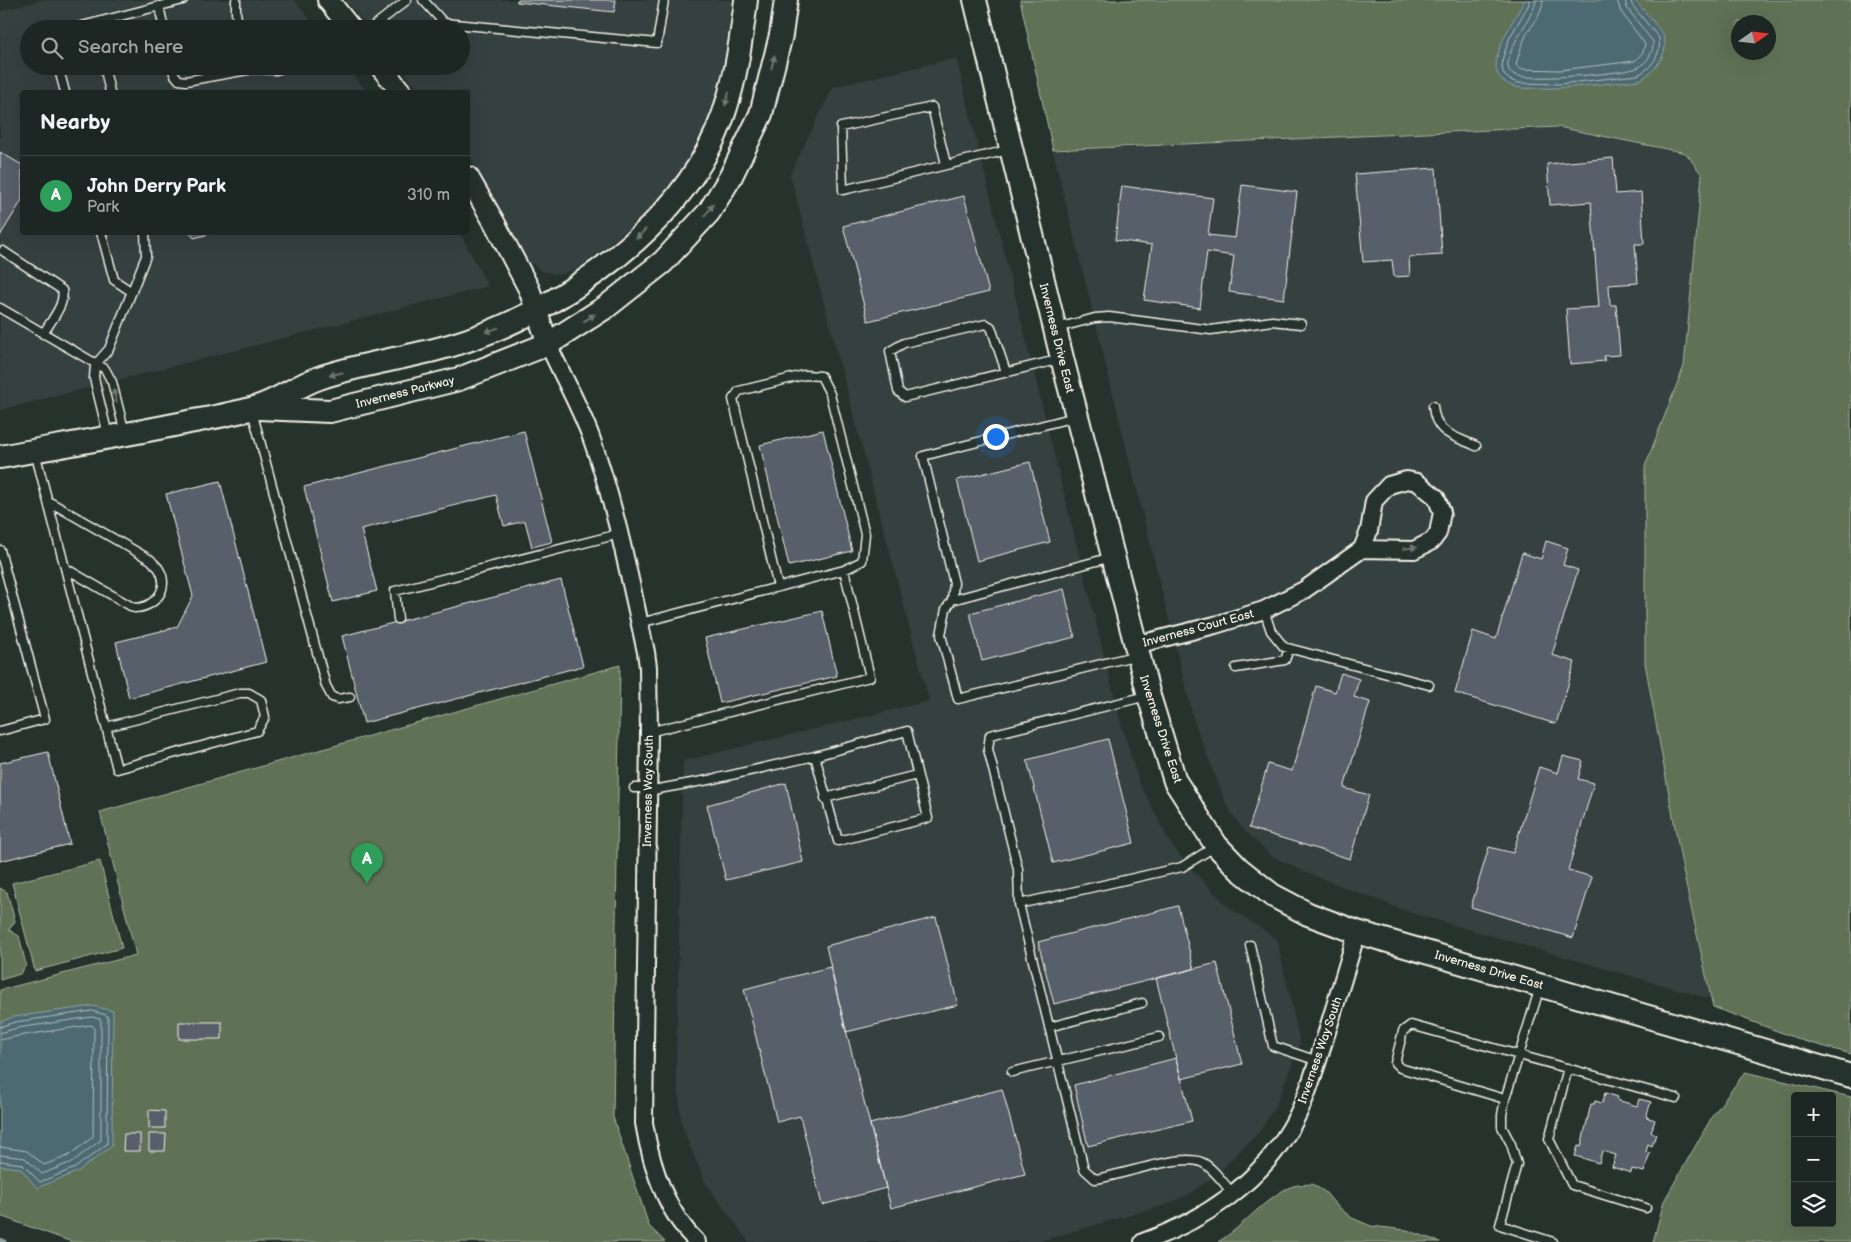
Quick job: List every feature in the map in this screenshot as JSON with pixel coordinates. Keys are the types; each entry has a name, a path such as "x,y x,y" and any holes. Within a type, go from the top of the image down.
{"main road":[{"name":"Inverness Parkway","path":"0,457 117,436 254,408 318,378 450,346 536,311 588,278 635,241 679,196 710,148 722,117 738,62 746,0"},
{"name":"Inverness Parkway","path":"254,408 330,411 460,379 548,344 606,307 663,262 709,212 730,178 761,114 780,35 786,0"},
{"name":"Inverness Drive East","path":"974,0 1062,358 1149,696 1175,781 1216,846 1239,869 1272,895 1308,914 1358,932 1851,1076"}],"street":[{"path":"328,0 344,20"},
{"path":"387,75 399,90"},
{"path":"470,181 521,274 548,344"},
{"name":"Inverness Way South","path":"548,344 590,436 609,496 640,623 648,667 649,732 643,789 644,1123 654,1165 670,1204 685,1228 697,1242"},
{"path":"1407,480 1417,482 1436,497 1442,512 1438,532 1432,541 1414,550 1362,549 1369,532 1374,501 1389,485 1407,480"},
{"name":"Inverness Court East","path":"1137,650 1264,610 1304,590 1362,549"},
{"name":"Inverness Way South","path":"1143,1242 1190,1222 1233,1194 1266,1162 1290,1128 1309,1088 1358,932"}],"lane":[{"path":"114,20 183,0"},
{"path":"236,0 237,20"},
{"path":"381,20 407,0"},
{"path":"423,0 441,20"},
{"path":"470,25 658,43 664,0"},
{"path":"159,6 162,20"},
{"path":"60,75 64,90"},
{"path":"106,75 110,90"},
{"path":"175,75 179,80 186,81 215,75"},
{"path":"946,164 932,107 841,127 843,190 1010,149"},
{"path":"103,235 114,280 132,292"},
{"path":"117,436 94,378 96,363 109,349 146,256 145,235"},
{"path":"3,251 62,290 63,295 60,304 43,334"},
{"path":"0,308 105,369 112,382 117,436"},
{"path":"1055,328 1095,318 1109,317 1211,330 1272,321 1301,324"},
{"path":"1006,372 991,327 986,324 904,343 890,351 898,391 905,397 1006,372 1062,358"},
{"path":"640,623 844,570 862,561 865,534 830,394 821,376 804,375 739,391 733,399 778,587"},
{"path":"1433,406 1435,421 1444,432 1476,446"},
{"path":"254,408 326,686 332,697 338,699 350,697"},
{"path":"1077,416 923,456 954,583 952,600 946,609 941,635 958,699 1137,650"},
{"path":"35,450 65,568 106,727 117,769 258,731 264,717 261,700 249,693 240,693 106,727"},
{"path":"48,501 151,560 160,570 163,582 157,599 152,604 143,608 134,608 65,568"},
{"path":"398,619 396,591 619,534"},
{"path":"0,550 45,719 0,731"},
{"path":"952,600 1113,557"},
{"path":"649,732 870,677 844,570"},
{"path":"1264,610 1271,631 1284,647 1429,684"},
{"path":"1236,668 1285,660 1289,649"},
{"path":"1149,696 990,735 988,749 1018,869 1019,904 1084,1169 1095,1179 1112,1177 1179,1160 1201,1161 1216,1174 1233,1194"},
{"path":"643,789 714,779 815,756 907,732 928,818 838,841 815,756"},
{"path":"825,798 917,774"},
{"path":"1019,904 1182,867 1216,846"},
{"path":"1250,945 1273,1046 1318,1061"},
{"path":"1540,985 1505,1099 1502,1128 1511,1144 1517,1164 1500,1225 1553,1242"},
{"path":"1049,1027 1142,1002"},
{"path":"1505,1099 1400,1068 1395,1062 1403,1031 1411,1024 1676,1098"},
{"path":"1012,1072 1159,1037"},
{"path":"1568,1068 1549,1138 1572,1185 1646,1208"}],"shaded area":[{"path":"43,0 294,0 310,20 20,20 20,75 353,75 365,90 20,90 20,235 461,235 488,286 0,410 0,11"},
{"path":"345,0 731,0 727,47 714,106 705,129 682,169 651,208 608,246 577,269 558,275 542,271 524,258 470,157 470,90 418,90 406,75 470,75 470,20 362,20"},
{"path":"956,58 1120,720 1138,780 1167,838 1183,860 1227,906 1277,939 1300,1043 1275,1107 1259,1132 1216,1175 1191,1193 1168,1204 1037,1242 749,1242 705,1182 682,1126 676,1072 683,761 929,701 790,174 833,87"},
{"path":"1558,127 1686,153 1702,175 1684,366 1645,466 1645,663 1683,871 1711,999 1412,913 1307,873 1270,855 1241,827 1227,806 1194,721 1053,151"}],"green space":[{"path":"1020,0 1851,0 1851,1054 1804,1041 1713,1007 1683,871 1645,663 1645,466 1684,366 1702,175 1686,153 1558,127 1053,150"},
{"path":"620,665 613,1117 649,1226 665,1242 72,1242 0,1216 0,990 136,955 100,812"},
{"path":"100,861 122,948 35,971 12,883"},
{"path":"0,888 7,892 15,921 9,930 19,936 26,965 20,974 0,980"},
{"path":"1745,1072 1830,1092 1791,1092 1791,1227 1836,1227 1836,1093 1851,1097 1851,1242 1653,1242 1664,1201 1713,1115"},
{"path":"1312,1184 1325,1192 1336,1205 1352,1218 1371,1226 1407,1230 1440,1242 1218,1242 1283,1190 1295,1185"}],"water":[{"path":"1525,0 1634,0 1650,17 1663,36 1665,49 1663,55 1655,68 1639,80 1564,88 1519,88 1512,86 1502,80 1496,71 1497,59 1507,32"},
{"path":"93,1006 113,1011 112,1146 77,1172 37,1188 20,1168 0,1166 0,1022 13,1017"}],"building":[{"path":"517,0 616,0 614,12 517,2"},
{"path":"0,152 20,164 20,203 0,236"},
{"path":"1613,158 1616,194 1641,192 1644,244 1635,244 1638,283 1609,285 1610,305 1616,305 1620,355 1604,356 1605,361 1570,364 1566,309 1599,307 1591,202 1550,205 1547,164"},
{"path":"1436,168 1442,255 1409,257 1410,276 1394,277 1392,260 1363,262 1355,174"},
{"path":"1242,185 1297,192 1284,299 1229,292 1234,256 1207,252 1200,308 1144,300 1152,245 1115,240 1122,186 1213,198 1208,235 1235,238"},
{"path":"964,196 989,292 868,321 843,226"},
{"path":"192,235 206,235 194,238"},
{"path":"823,430 852,551 789,566 760,445"},
{"path":"524,431 552,542 532,547 525,521 504,526 496,495 361,529 377,591 333,602 304,487"},
{"path":"1030,462 1050,542 977,561 957,480"},
{"path":"220,481 266,662 129,698 116,642 177,627 193,596 166,494"},
{"path":"1546,541 1568,548 1563,565 1578,570 1552,655 1575,662 1556,724 1455,693 1473,631 1496,639 1522,553 1541,559"},
{"path":"561,580 583,666 364,723 342,636"},
{"path":"1064,589 1075,637 982,661 970,613"},
{"path":"822,611 837,676 720,703 705,638"},
{"path":"1341,673 1359,679 1354,697 1370,702 1344,788 1369,795 1350,859 1249,828 1268,764 1292,771 1316,686 1335,692"},
{"path":"1108,739 1134,843 1053,863 1027,760"},
{"path":"48,752 70,844 0,861 0,763"},
{"path":"1563,756 1583,761 1578,779 1594,783 1568,870 1592,877 1573,938 1471,907 1489,847 1513,853 1539,767 1558,773"},
{"path":"786,783 803,862 726,880 707,805"},
{"path":"1178,906 1194,969 1054,1004 1038,942"},
{"path":"936,917 958,1005 846,1032 826,946"},
{"path":"1217,963 1242,1064 1181,1079 1156,978"},
{"path":"830,967 886,1188 822,1205 800,1116 777,1122 744,989"},
{"path":"179,1022 222,1022 222,1039 179,1039"},
{"path":"1176,1058 1192,1121 1088,1146 1074,1085"},
{"path":"1002,1089 1025,1174 891,1208 870,1124"},
{"path":"1605,1093 1618,1097 1617,1100 1637,1106 1639,1099 1651,1102 1646,1117 1655,1120 1651,1132 1656,1134 1652,1146 1648,1144 1646,1152 1650,1153 1644,1172 1632,1169 1631,1173 1612,1167 1616,1155 1602,1151 1599,1163 1575,1156 1578,1146 1581,1147 1591,1104 1594,1104 1595,1101 1602,1103"},
{"path":"149,1110 165,1111 165,1128 149,1128"},
{"path":"124,1134 140,1134 140,1151 123,1151"},
{"path":"149,1134 166,1134 165,1151 149,1151"}],"waterway":[{"path":"0,1240 4,1242"}],"place":[{"name":"John Derry Park","path":"367,884"}]}
